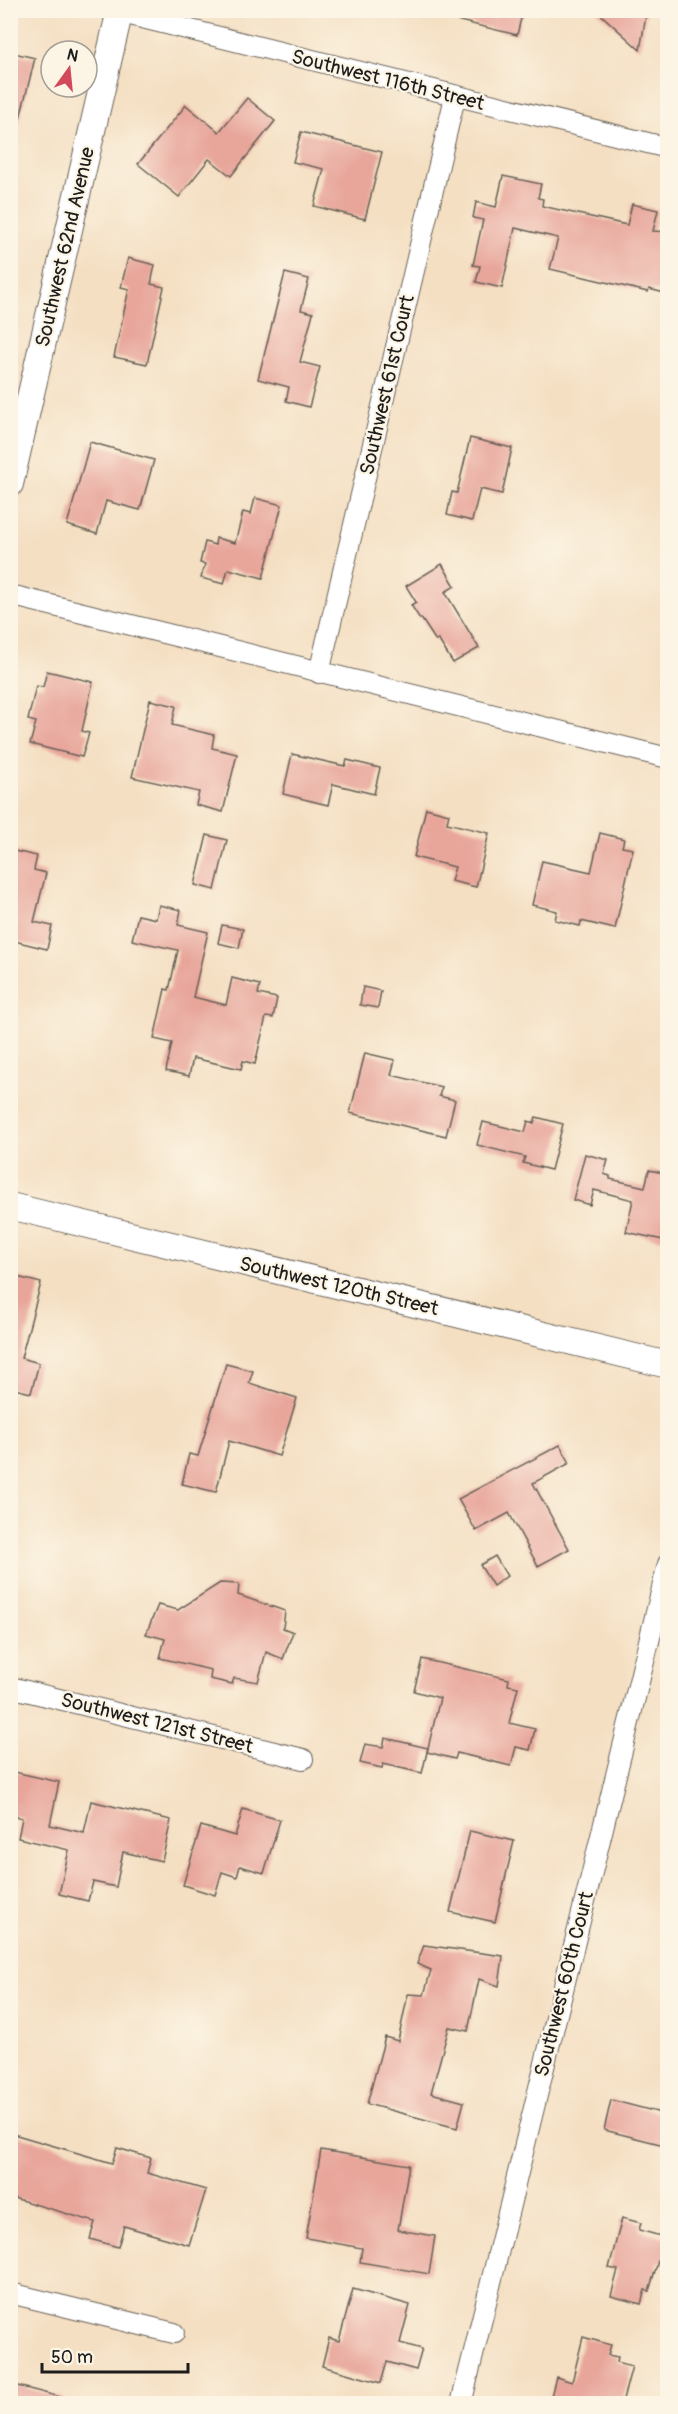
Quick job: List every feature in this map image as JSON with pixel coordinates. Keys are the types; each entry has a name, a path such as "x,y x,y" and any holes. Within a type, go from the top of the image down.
{"street":[{"name":"Southwest 116th Street","path":"116,11 455,97 668,148"},
{"name":"Southwest 62nd Avenue","path":"10,484 116,11"},
{"name":"Southwest 61st Court","path":"319,673 455,97"},
{"path":"10,595 668,758"},
{"name":"Southwest 120th Street","path":"10,1206 668,1365"},
{"name":"Southwest 60th Court","path":"461,2403 668,1564"},
{"name":"Southwest 121st Street","path":"10,1687 303,1759"},
{"path":"10,2294 174,2333"}],"building":[{"path":"439,10 523,10 517,35 439,16"},
{"path":"596,10 647,10 640,50"},
{"path":"10,52 35,58 16,134 10,134"},
{"path":"247,98 275,121 231,176 209,159 179,197 138,164 186,105 219,132"},
{"path":"301,132 382,152 365,219 314,206 324,169 293,162"},
{"path":"503,176 541,184 538,198 543,199 542,206 627,225 632,204 658,210 653,231 668,232 668,294 649,289 648,292 550,269 558,238 515,228 502,288 476,282 480,266 473,265 483,220 473,218 476,202 496,207"},
{"path":"128,258 155,265 151,284 164,287 147,364 114,357 129,289 121,287"},
{"path":"285,273 309,279 301,310 313,313 300,362 320,367 309,407 286,401 289,387 258,379"},
{"path":"470,438 512,448 502,494 480,489 472,521 447,515 452,492 457,493"},
{"path":"90,442 154,460 140,510 106,501 97,534 67,525"},
{"path":"255,498 282,505 263,578 228,569 224,584 201,578 205,564 200,563 205,542 215,545 216,538 235,543 243,512 251,514"},
{"path":"442,564 455,586 445,592 479,648 453,663 438,639 436,641 411,605 416,602 406,586"},
{"path":"47,671 93,682 82,731 89,733 82,757 30,744 36,722 28,720 36,686 43,687"},
{"path":"150,700 176,706 172,725 214,735 212,748 237,754 223,812 196,805 199,792 132,777"},
{"path":"292,754 345,766 347,760 380,768 374,794 333,784 328,805 283,794"},
{"path":"426,808 449,814 447,823 489,833 476,887 451,881 455,867 414,857"},
{"path":"600,833 624,839 622,847 633,849 615,929 581,921 580,926 555,920 557,911 532,905 542,861 591,872"},
{"path":"207,835 227,840 215,890 195,885"},
{"path":"10,850 37,856 34,870 46,873 34,922 52,926 47,949 10,940"},
{"path":"159,905 181,910 178,925 208,932 193,997 226,1005 232,978 260,985 258,994 277,998 273,1018 266,1017 255,1064 243,1061 241,1069 193,1058 189,1076 166,1071 172,1043 154,1039 165,989 169,990 178,950 132,940 138,915 156,919"},
{"path":"222,925 243,929 239,948 218,943"},
{"path":"363,987 381,991 378,1008 360,1005"},
{"path":"365,1053 395,1060 391,1075 442,1087 439,1096 455,1100 446,1136 350,1113"},
{"path":"536,1117 563,1124 551,1170 523,1163 525,1157 477,1145 483,1122 525,1132 528,1121 534,1123"},
{"path":"585,1154 608,1160 604,1174 610,1176 610,1179 645,1187 649,1170 668,1174 668,1241 626,1232 633,1200 594,1190 590,1205 573,1200"},
{"path":"10,1275 41,1283 21,1358 39,1363 31,1393 10,1388"},
{"path":"226,1364 253,1371 249,1383 297,1398 279,1456 229,1441 216,1492 182,1484 189,1454 198,1456"},
{"path":"560,1445 570,1463 533,1483 569,1549 538,1566 509,1513 476,1531 458,1499"},
{"path":"495,1556 507,1576 493,1586 480,1565"},
{"path":"220,1583 239,1584 238,1595 285,1611 283,1628 293,1632 283,1659 266,1652 258,1682 234,1678 232,1684 210,1679 211,1670 160,1658 165,1639 146,1634 158,1605 178,1610"},
{"path":"422,1659 509,1679 508,1685 518,1687 509,1723 535,1729 530,1750 516,1747 511,1766 457,1753 455,1759 427,1752 440,1698 414,1691"},
{"path":"385,1738 428,1748 422,1773 383,1764 382,1768 360,1763 365,1744 383,1747"},
{"path":"10,1771 59,1782 50,1825 84,1833 91,1801 171,1820 162,1861 123,1852 116,1887 93,1882 88,1901 59,1894 69,1850 18,1838 22,1818 10,1815"},
{"path":"243,1809 280,1820 264,1873 240,1866 237,1877 222,1872 215,1895 183,1885 201,1826 235,1836"},
{"path":"470,1831 514,1841 495,1922 450,1912"},
{"path":"424,1945 503,1956 499,1986 479,1979 468,2031 449,2027 431,2093 464,2102 457,2128 367,2104 385,2037 398,2041 408,1994 424,1995 431,1970 417,1964"},
{"path":"611,2100 661,2113 660,2117 668,2118 668,2146 604,2130"},
{"path":"10,2133 112,2163 117,2148 151,2158 147,2173 206,2190 189,2245 124,2226 118,2247 90,2239 95,2222 10,2197"},
{"path":"321,2150 409,2165 398,2230 435,2236 429,2274 360,2262 362,2248 306,2238"},
{"path":"622,2218 641,2223 639,2230 668,2238 668,2263 658,2261 649,2291 645,2290 641,2304 611,2296 618,2270 609,2268"},
{"path":"353,2289 410,2305 400,2343 422,2349 416,2370 387,2362 381,2383 322,2366 329,2338 339,2341"},
{"path":"583,2337 611,2345 608,2355 618,2357 617,2362 632,2366 622,2403 565,2403 550,2400 556,2377 572,2382"},
{"path":"10,2384 64,2398 64,2403 10,2403"}]}
